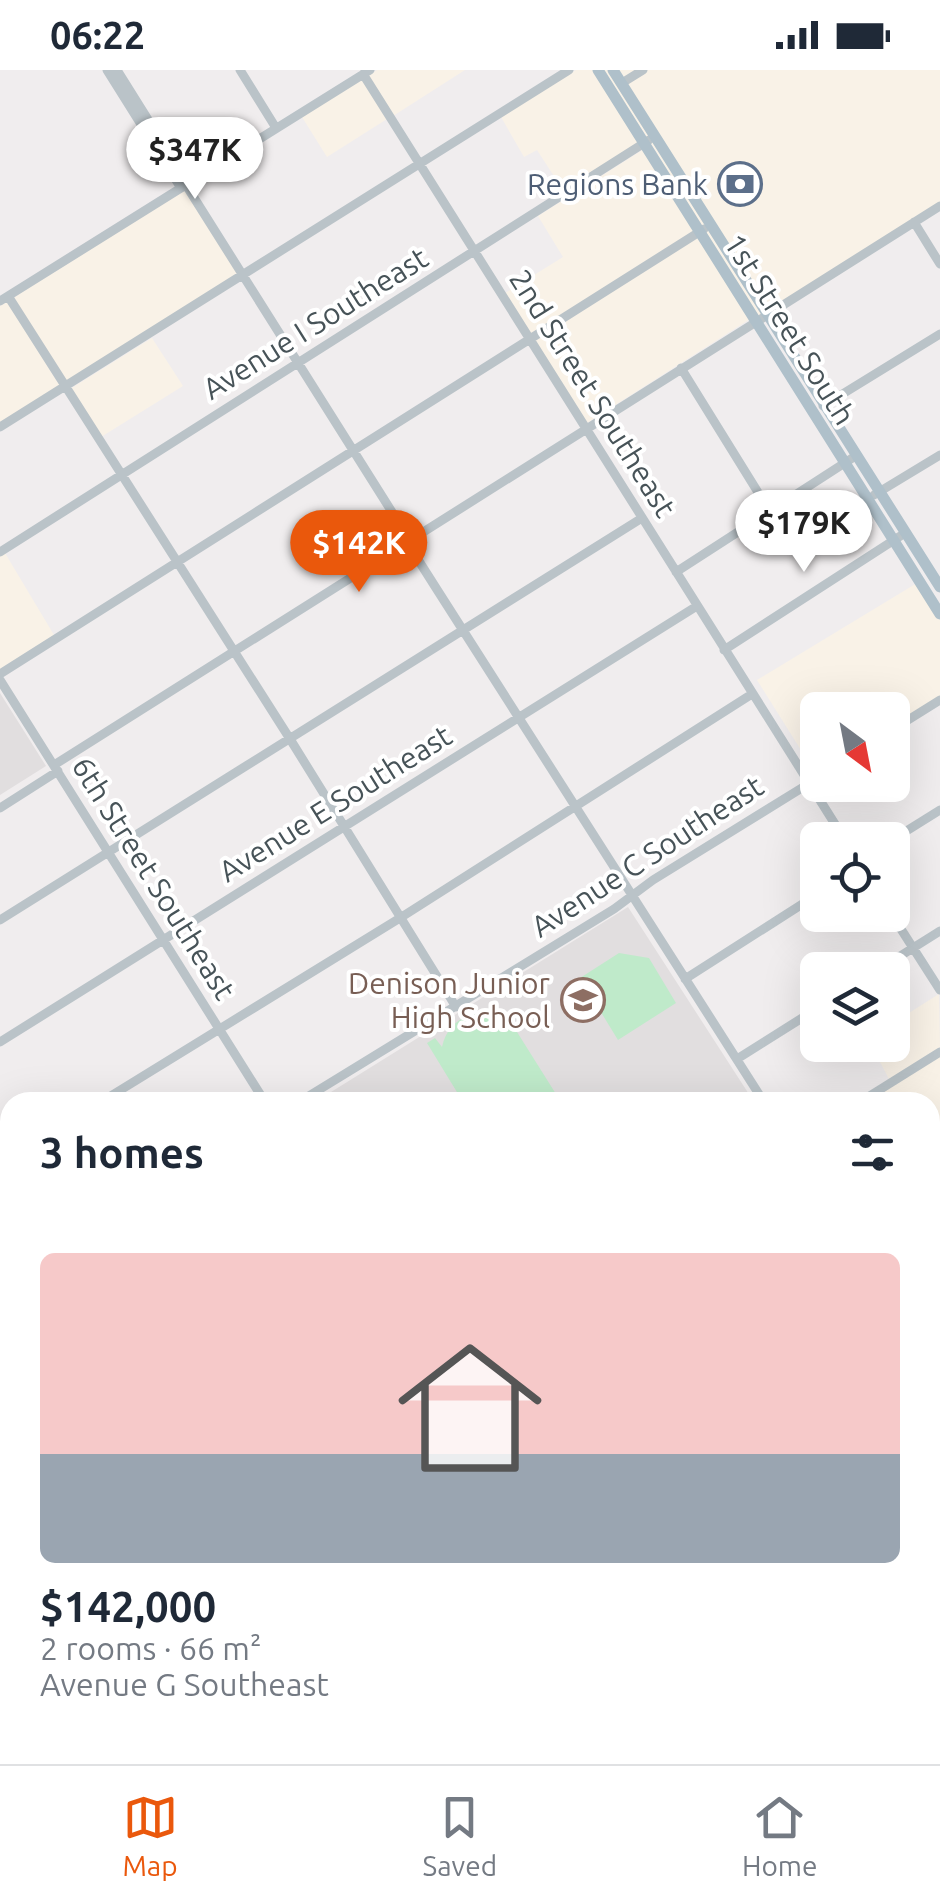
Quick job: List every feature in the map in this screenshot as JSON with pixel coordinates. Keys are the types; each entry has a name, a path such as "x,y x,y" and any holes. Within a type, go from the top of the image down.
{"main road":[{"name":"1st Street South","path":"598,70 650,139"},
{"name":"1st Street South","path":"613,70 756,321 879,491 923,587 940,614"},
{"name":"1st Street South","path":"705,228 767,314 868,499 938,581"}],"street":[{"path":"107,70 243,275 574,807 758,1092"},
{"path":"117,70 157,134"},
{"path":"240,70 276,128"},
{"path":"0,427 568,70"},
{"path":"622,83 643,70"},
{"path":"361,73 3,297 290,739 456,1007"},
{"name":"2nd Street Southeast","path":"361,73 752,694 800,762"},
{"name":"Avenue I Southeast","path":"0,552 650,139"},
{"path":"0,808 410,539 940,206"},
{"path":"914,222 940,264"},
{"path":"0,677 175,560 705,228"},
{"path":"819,408 940,334"},
{"path":"681,368 769,510"},
{"path":"868,499 940,455"},
{"path":"676,572 857,456"},
{"path":"0,920 642,518"},
{"path":"724,650 900,537"},
{"path":"923,587 938,581"},
{"name":"Avenue E Southeast","path":"0,1042 696,606"},
{"name":"6th Street Southeast","path":"0,677 259,1092"},
{"path":"117,1092 752,694"},
{"path":"910,719 940,700"},
{"name":"Avenue C Southeast","path":"316,1092 800,788"},
{"path":"910,829 940,810"},
{"path":"685,978 800,905"},
{"path":"907,952 940,930"},
{"path":"903,932 940,990"},
{"path":"737,1060 800,1020"},
{"path":"876,1092 940,1052"}],"shaded area":[{"path":"377,70 465,70 393,116 368,76"},
{"path":"576,70 594,70 640,142 563,190 537,150 524,157 501,117"},
{"path":"602,70 940,70 940,206 756,321 649,140"},
{"path":"362,80 387,119 327,157 302,117"},
{"path":"644,149 694,231 531,334 505,293 563,257 538,216"},
{"path":"185,190 238,273 66,382 13,298"},
{"path":"698,237 750,319 587,423 535,341"},
{"path":"7,302 60,386 0,422 0,306"},
{"path":"152,338 183,386 101,437 70,389"},
{"path":"5,553 54,635 0,669 0,556"},
{"path":"917,583 940,620 940,696 910,715 910,692 800,692 800,749 757,680"},
{"path":"0,693 46,766 0,795"},
{"name":"Denison Junior High School","path":"628,907 748,1092 331,1092"},
{"path":"939,994 940,1047 889,1079 880,1062 910,1062 910,1012"},
{"path":"940,1056 940,1092 883,1092"}],"green space":[{"path":"619,953 649,958 676,1003 618,1040 580,978"},
{"path":"488,1013 512,1024 555,1092 457,1092 427,1043 435,1038 442,1047 448,1032 471,1015"}],"place":[{"name":"Regions Bank","path":"740,184"},
{"name":"Denison Junior High School","path":"583,1000"}]}
